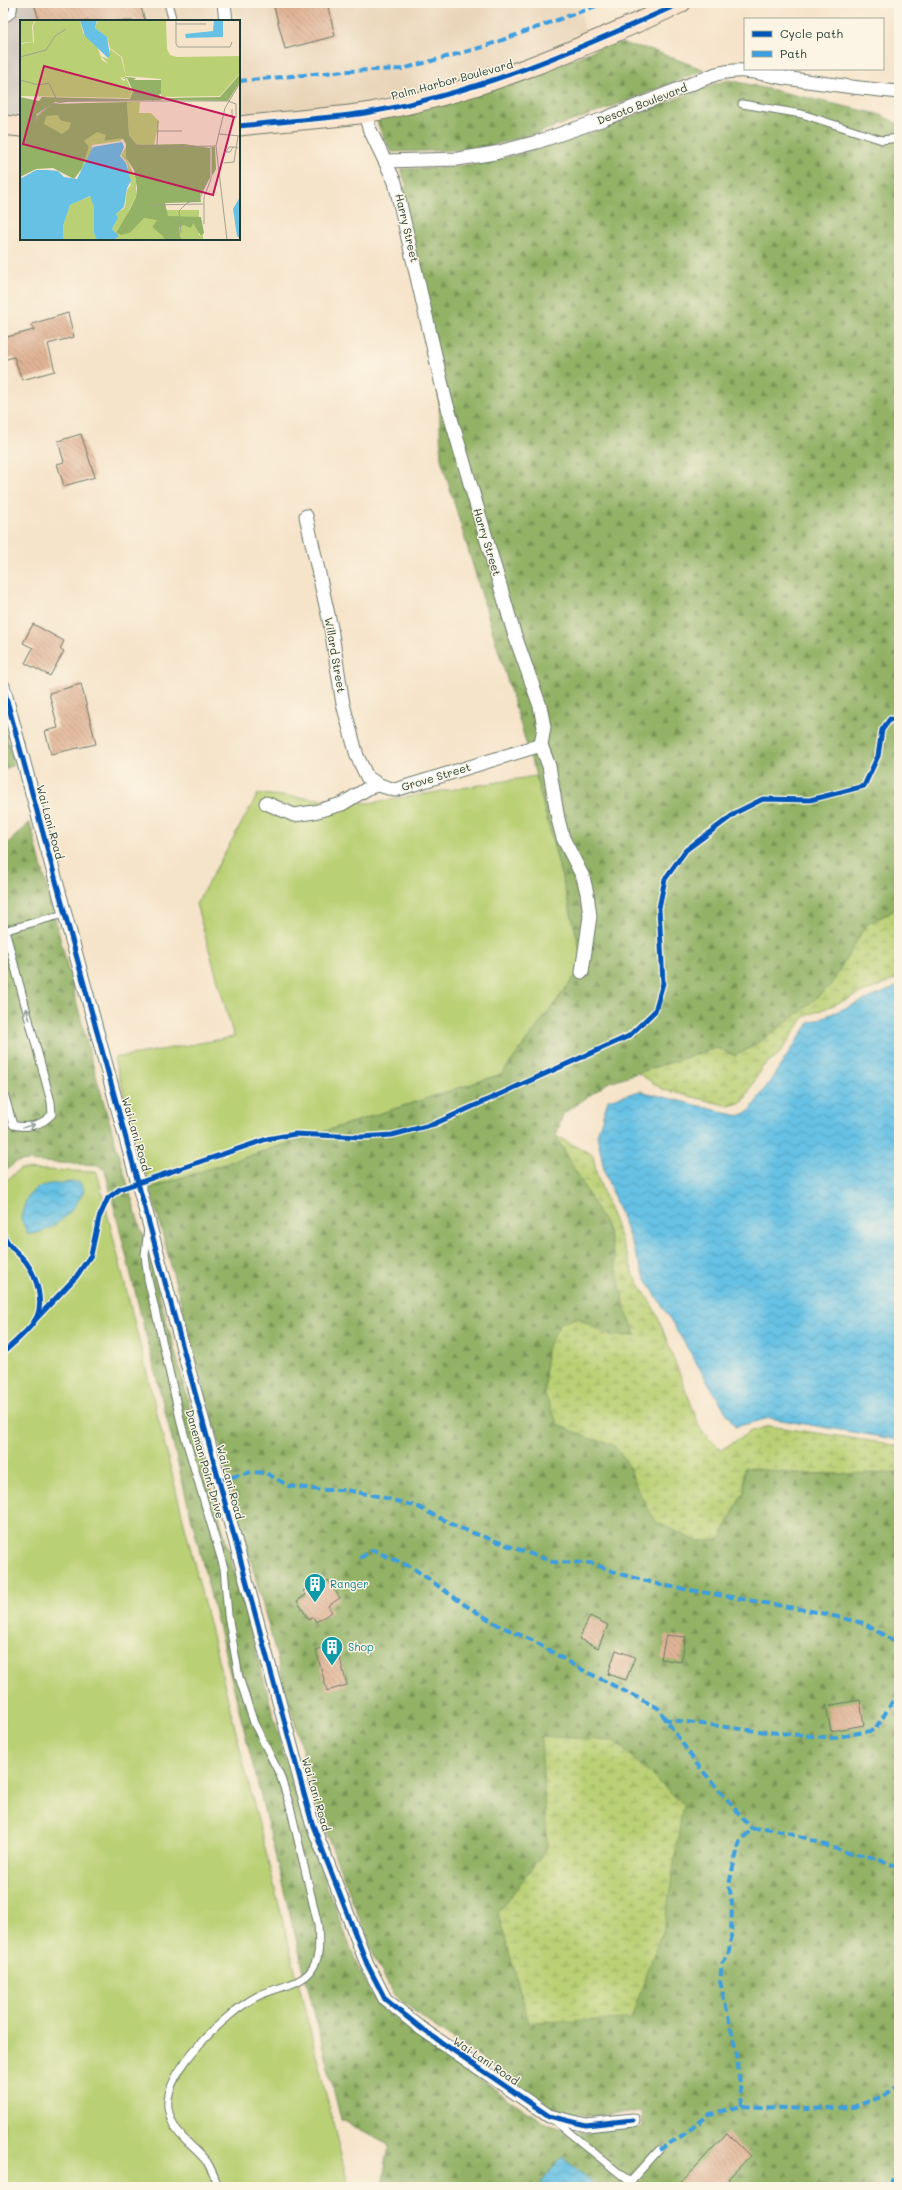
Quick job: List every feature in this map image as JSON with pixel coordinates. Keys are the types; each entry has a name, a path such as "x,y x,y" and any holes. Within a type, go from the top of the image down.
{"main road":[{"name":"Palm Harbor Boulevard","path":"240,126 365,113 438,96 522,72 681,3"},
{"path":"3,125 20,127"}],"street":[{"path":"224,3 226,20"},
{"name":"Desoto Boulevard","path":"386,161 458,158 495,153 536,142 604,119 716,74 734,70 863,89 899,92"},
{"name":"Harry Street","path":"365,113 369,128 394,176 445,398 514,633 540,706 544,727 541,745 549,766 563,838 582,877 587,893 590,916 582,972"},
{"name":"Willard Street","path":"306,516 331,628 343,704 357,756 367,777 379,785"},
{"name":"Wai Lani Road","path":"3,686 312,1823 367,1964 385,1999 422,2029 549,2116 586,2125 633,2120"},
{"name":"Grove Street","path":"379,785 395,790 541,745"},
{"path":"266,803 294,815 314,812 342,804 370,787 379,785"}],"lane":[{"path":"3,19 10,16 14,10 13,3"},
{"path":"168,3 172,18"},
{"path":"742,104 802,114 882,140 899,138"},
{"path":"3,1090 13,1125 22,1128 46,1121 52,1114 51,1102 4,931 64,914"},
{"name":"Daneman Point Drive","path":"149,1220 145,1243 148,1280 182,1427 224,1568 228,1615 240,1677 254,1723 280,1775 288,1800 300,1842 318,1925 320,1942 317,1957 311,1971 302,1979 275,1988 245,2003 192,2052 182,2065 172,2087 168,2105 172,2123 183,2140 206,2162 213,2173 218,2187"},
{"path":"549,2116 632,2184 659,2150"}],"shaded area":[{"path":"3,3 90,3 96,20 20,20 20,118 3,117"},
{"path":"90,3 215,3 216,20 96,20"},
{"path":"234,3 580,3 585,36 512,66 434,89 364,105 240,116 240,20 235,20"}],"green space":[{"path":"614,42 649,49 705,70 601,111 534,134 493,145 457,150 392,152 384,139 376,119 470,96 517,82"},
{"path":"729,80 878,114 899,124 899,908 866,925 830,986 800,1012 755,1045 735,1056 716,1048 609,1082 563,1114 556,1136 608,1230 626,1312 637,1336 612,1337 578,1318 546,1350 545,1395 588,1438 614,1444 629,1466 638,1491 719,1540 744,1491 744,1467 795,1474 899,1473 899,2187 382,2187 389,2144 341,2120 105,1170 98,1165 21,1161 15,1163 3,1173 3,848 30,822 92,1062 143,1234 303,1825 358,1967 377,2003 416,2036 543,2122 583,2133 643,2127 642,2111 587,2116 553,2108 428,2022 393,1994 376,1961 321,1820 150,1188 502,1074 584,964 536,776 441,459 439,398 397,190 407,187 401,169 465,165 496,160 557,144","holes":["541,1736 631,2019 498,1913 547,1848"]},
{"path":"3,723 14,765 3,770"},
{"path":"536,776 584,964 502,1074 150,1188 114,1058 234,1037 196,904 258,794 369,803"},
{"path":"899,908 899,978 804,1017 780,1053 762,1067 743,1102 729,1106 664,1090 638,1073 716,1048 735,1056 755,1045 800,1012 830,986 866,925"},
{"path":"556,1136 593,1155 597,1176 635,1277 656,1312 701,1430 721,1450 751,1431 769,1426 884,1443 899,1447 899,1473 795,1474 744,1467 744,1491 719,1540 697,1541 656,1522 638,1491 629,1466 614,1445 588,1438 558,1424 545,1395 546,1350 560,1323 578,1318 612,1337 637,1335 626,1312 608,1230"},
{"path":"20,1169 97,1172 349,2187 3,2187 3,1183"},
{"path":"541,1736 614,1741 683,1804 665,1922 631,2019 529,2022 498,1913 547,1848"}],"water":[{"path":"899,986 899,1440 769,1418 735,1427 643,1274 605,1173 597,1135 608,1100 640,1091 739,1116 750,1111 809,1023"},
{"path":"76,1182 80,1183 84,1191 68,1214 53,1226 45,1230 28,1234 21,1219 28,1198 33,1192 39,1187 46,1185"},
{"path":"562,2157 597,2187 546,2187 541,2183"}],"building":[{"path":"34,3 140,3 145,20 39,20"},
{"path":"273,3 327,3 335,36 285,49"},
{"path":"68,313 74,337 48,344 55,371 22,380 14,357 3,360 3,338 34,330 32,324"},
{"path":"81,434 95,477 64,486 57,464 64,462 58,441"},
{"path":"33,624 64,641 60,649 64,651 50,676 25,663 33,648 23,643"},
{"path":"81,684 96,744 51,754 45,731 58,728 49,693"},
{"name":"Ranger","path":"328,1580 340,1598 328,1606 332,1612 316,1622 313,1617 309,1620 297,1601 306,1595 303,1591 316,1582 319,1586"},
{"path":"590,1616 608,1625 598,1648 579,1639"},
{"path":"666,1635 686,1637 681,1662 661,1659"},
{"name":"Shop","path":"336,1643 347,1685 327,1691 316,1650"},
{"path":"616,1650 635,1657 626,1680 608,1674"},
{"path":"860,1700 864,1725 831,1731 826,1706"},
{"path":"727,2133 750,2156 728,2179 737,2187 677,2187"}],"marked path":[{"path":"240,81 346,71 402,69 483,47 604,3"},
{"path":"220,1480 251,1472 266,1473 289,1486 322,1490 346,1490 382,1497 418,1507 457,1527 553,1562 591,1563 620,1574 661,1585 817,1612 863,1623 899,1644"},
{"path":"360,1558 373,1550 413,1568 465,1605 498,1625 534,1641 575,1666 658,1708 696,1763 752,1829"},
{"path":"663,1719 757,1731 833,1738 875,1730 899,1691"},
{"path":"742,2106 737,2055 720,1981 722,1964 728,1956 731,1939 732,1903 729,1885 740,1841 752,1829 765,1828 791,1833 851,1854 865,1855 899,1867"},
{"path":"659,2150 683,2135 710,2114 742,2106 806,2109 853,2107 884,2096 899,2084"},
{"path":"891,2187 899,2167"}],"cycle path":[{"path":"240,126 365,113 407,105 447,94 487,82 566,53 681,3"},
{"path":"3,686 312,1823 367,1964 385,1999 422,2029 549,2116 586,2125 633,2120"},
{"path":"35,1320 76,1277 91,1255 99,1218 108,1198 120,1189 267,1139 295,1134 361,1137 392,1135 434,1124 629,1036 655,1011 663,983 659,908 665,879 686,850 737,812 763,799 810,800 864,786 878,756 882,730 890,719 899,720"},
{"path":"3,1234 8,1243 30,1268 36,1283 39,1299 38,1314 35,1320 25,1333 3,1353"}],"place":[{"name":"Ranger","path":"315,1604"},
{"name":"Shop","path":"332,1666"}]}
